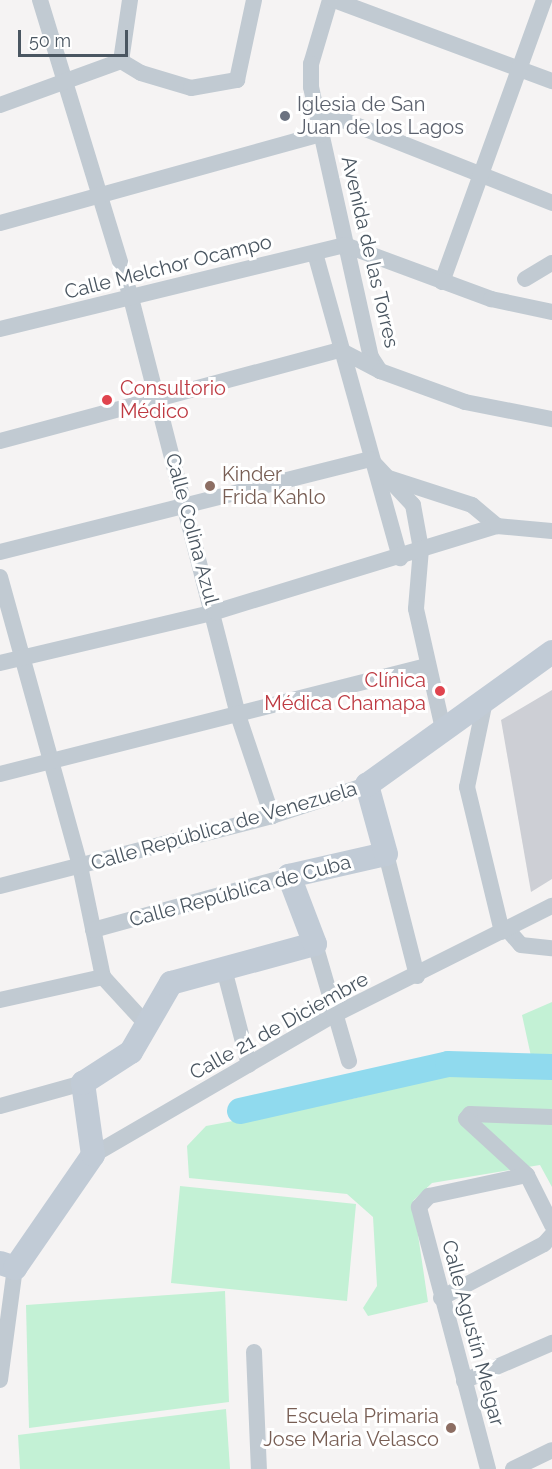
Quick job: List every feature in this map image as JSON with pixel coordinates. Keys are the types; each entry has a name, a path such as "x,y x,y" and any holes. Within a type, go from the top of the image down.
{"main road":[{"name":"Calle República de Venezuela","path":"367,785 444,734 552,652"},
{"path":"367,785 386,854"},
{"name":"Calle República de Cuba","path":"290,876 386,854"},
{"path":"7,1266 93,1155 83,1083 131,1052 171,983 315,944 290,876"}],"street":[{"name":"Calle Colina Azul","path":"40,0 160,399 183,506 215,612 238,715 272,816"},
{"path":"121,61 141,73 191,88 237,80 254,0"},
{"path":"332,0 552,81"},
{"name":"Avenida de las Torres","path":"332,0 310,64 315,109 371,357 380,371"},
{"path":"442,282 522,71 544,0"},
{"path":"121,61 127,4"},
{"path":"0,105 121,61"},
{"path":"315,109 552,203"},
{"path":"0,223 321,134"},
{"path":"345,245 491,299 552,312"},
{"name":"Calle Melchor Ocampo","path":"0,329 345,245"},
{"path":"315,253 370,459 400,558"},
{"path":"525,279 552,263"},
{"path":"0,441 340,350 380,371 465,402 552,419"},
{"path":"370,459 412,505 421,549 416,609 444,734"},
{"path":"0,552 370,459"},
{"path":"385,477 472,505 497,526"},
{"path":"0,663 215,612 400,558 421,549 497,526 552,531"},
{"path":"0,577 48,762 80,866 103,977 147,1025"},
{"path":"0,774 427,666"},
{"path":"485,701 467,787 505,930 521,945 552,948"},
{"name":"Calle República de Venezuela","path":"0,886 272,816 367,785"},
{"path":"386,854 417,976"},
{"name":"Calle República de Cuba","path":"93,930 290,876"},
{"name":"Calle 21 de Diciembre","path":"93,1155 334,1015 417,976 552,906"},
{"path":"315,944 349,1061"},
{"path":"224,969 249,1065"},
{"path":"0,1000 103,977"},
{"path":"0,1106 83,1083"},
{"path":"552,1117 470,1114 466,1119 527,1175 552,1225"},
{"name":"Calle Agustín Melgar","path":"488,1469 441,1298 419,1207 429,1196 527,1175"},
{"path":"441,1298 548,1239"},
{"path":"0,1380 7,1266"},
{"path":"464,1382 552,1343"},
{"path":"254,1352 259,1469"},
{"path":"513,1469 552,1450"}],"green space":[{"path":"552,1002 552,1187 540,1165 432,1183 413,1201 428,1302 368,1316 363,1308 377,1286 373,1217 347,1194 189,1178 187,1146 206,1126 356,1098 467,1068 534,1070 522,1015"},
{"path":"180,1186 356,1204 347,1301 171,1283"},
{"path":"225,1291 229,1402 29,1428 26,1305"},
{"path":"226,1409 230,1469 20,1469 18,1435"}],"building":[{"path":"552,690 552,879 531,892 501,720"}],"waterway":[{"path":"240,1111 448,1064 552,1067"}],"place":[{"name":"Iglesia de San Juan de los Lagos","path":"285,116"},
{"name":"Consultorio Médico","path":"107,400"},
{"name":"Kinder Frida Kahlo","path":"210,486"},
{"name":"Clínica Médica Chamapa","path":"440,691"},
{"name":"Escuela Primaria Jose Maria Velasco","path":"451,1428"}]}
